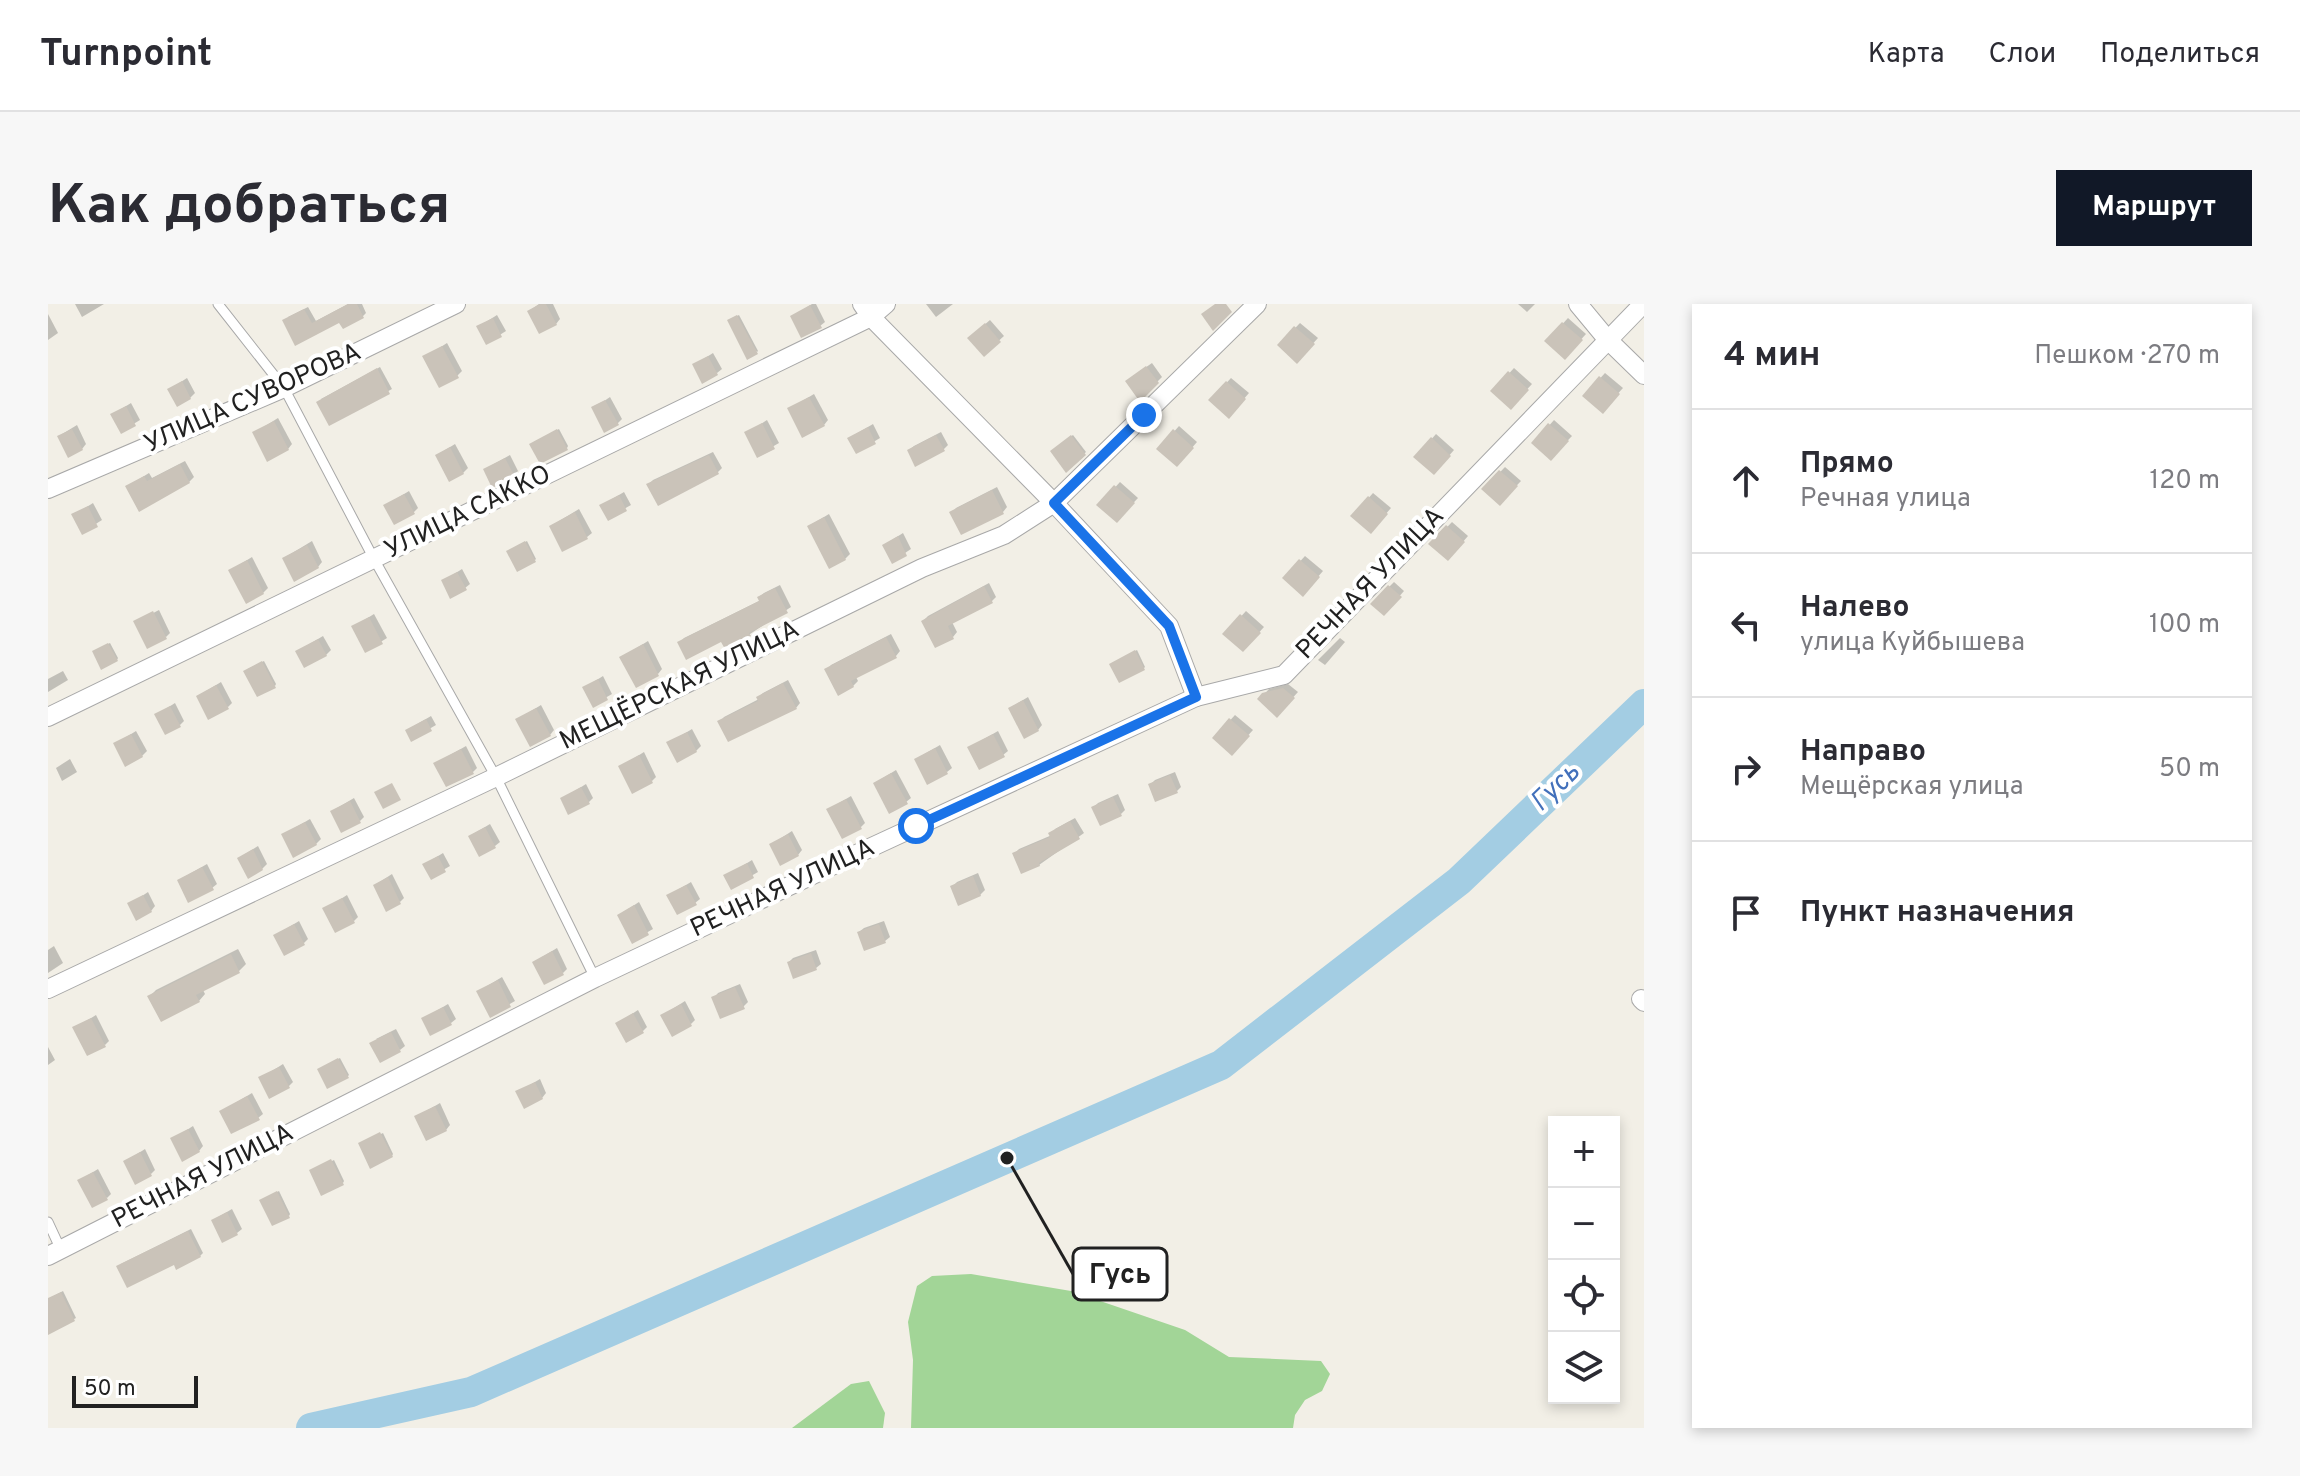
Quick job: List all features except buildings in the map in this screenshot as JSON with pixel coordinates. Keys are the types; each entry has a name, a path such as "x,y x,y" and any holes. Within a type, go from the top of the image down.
{"street":[{"name":"УЛИЦА СУВОРОВА","path":"48,489 284,388 456,304"},
{"name":"УЛИЦА САККО","path":"48,717 374,559 866,311 886,304"},
{"name":"МЕЩЁРСКАЯ УЛИЦА","path":"48,989 496,777 922,568 1004,535 1054,503 1257,304"},
{"path":"1578,304 1607,339 1644,375"},
{"name":"РЕЧНАЯ УЛИЦА","path":"54,1253 595,978 1196,697 1284,675 1643,304"},
{"path":"866,311 1169,626 1196,697"}],"lane":[{"path":"218,304 284,388 374,559 496,777 595,978"},
{"path":"48,1222 54,1253"}],"green space":[{"path":"971,1274 1071,1291 1185,1330 1229,1357 1321,1361 1330,1374 1322,1391 1305,1400 1295,1415 1293,1428 911,1428 913,1360 908,1322 917,1286 932,1276"},
{"path":"869,1381 885,1413 883,1428 792,1428 851,1384"}],"waterway":[{"name":"Гусь","path":"311,1428 471,1392 1221,1065 1459,881 1644,704"}],"place":[{"name":"Гусь","path":"1007,1158"}],"route":[{"path":"916,826 1196,697 1169,626 1054,503 1144,415"}]}
